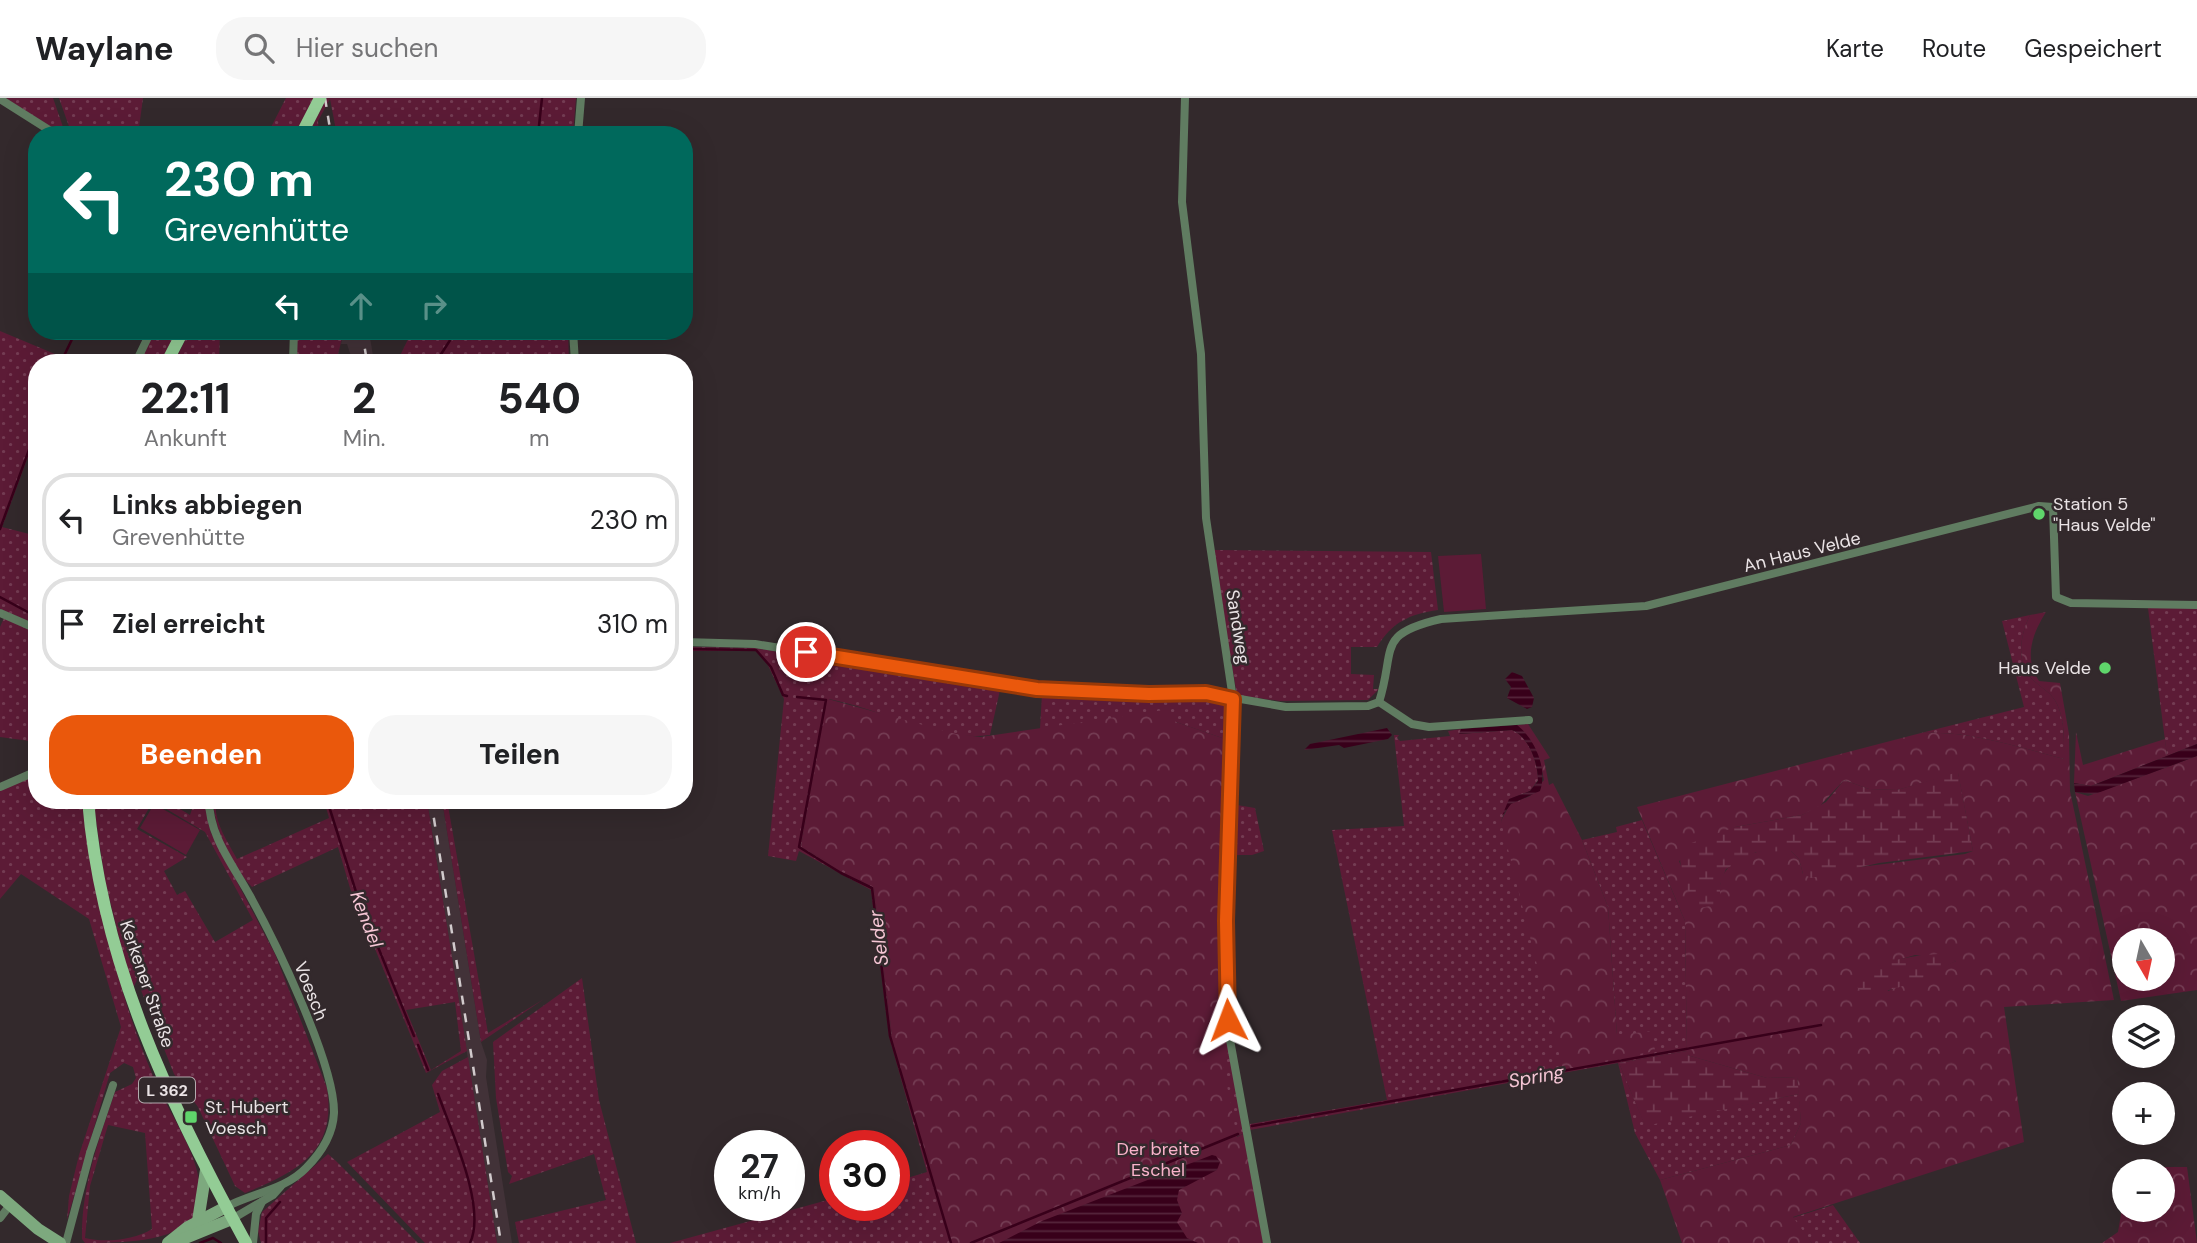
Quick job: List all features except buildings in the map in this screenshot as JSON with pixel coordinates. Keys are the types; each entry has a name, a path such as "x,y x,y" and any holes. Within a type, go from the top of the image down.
{"main road":[{"path":"306,126 320,98"},
{"name":"Kerkener Straße","path":"89,809 100,886 123,978 145,1039 206,1170 246,1243"}],"street":[{"path":"579,126 581,98"},
{"name":"Sandweg","path":"1185,98 1182,202 1201,354 1206,518 1233,699 1227,856 1226,999 1230,1040 1267,1243"},
{"path":"0,99 44,126"},
{"name":"An Haus Velde","path":"1379,702 1389,647 1400,633 1417,624 1441,619 1646,606 2039,506 2053,507 2056,597 2071,603 2197,605"},
{"path":"0,613 28,625"},
{"path":"693,642 755,644 1037,689 1149,694 1206,693 1286,706 1368,706 1379,702 1412,724 1429,727 1529,720"},
{"path":"0,787 28,775"},
{"name":"Voesch","path":"211,809 215,833 280,955 322,1059 332,1096 333,1122 324,1145 305,1170 232,1219"},
{"path":"66,1243 90,1153 113,1085"},
{"path":"198,1221 206,1170"},
{"name":"Voesch","path":"226,1207 281,1186"},
{"path":"0,1218 5,1200 60,1243"},
{"path":"253,1243 256,1214 262,1201"},
{"path":"170,1243 198,1221 226,1207"},
{"path":"170,1243 232,1219"}],"shaded area":[{"path":"342,340 370,340 373,354 350,354 347,344 341,344"},
{"path":"1512,672 1522,676 1534,698 1532,707 1527,709 1507,698 1511,687 1505,679"},
{"path":"1517,725 1529,738 1538,755 1542,782 1540,791 1511,804 1502,816 1509,799 1530,791 1538,781 1528,744 1512,730 1459,734 1461,729"},
{"path":"1387,728 1392,735 1388,739 1344,748 1339,745 1304,750 1310,744"},
{"path":"2197,744 2197,756 2095,794 2075,792 2074,783 2091,786"},
{"path":"428,809 443,809 481,1042 487,1060 486,1077 512,1243 497,1243"},
{"path":"1212,1155 1220,1162 1217,1170 1179,1190 1177,1200 1182,1213 1177,1222 1187,1238 1198,1243 999,1243 1042,1221"}],"green space":[{"path":"5,98 53,98 63,126 50,126"},
{"path":"59,98 143,98 139,126 69,126"},
{"path":"286,98 315,98 299,126 272,126"},
{"path":"327,98 576,98 574,126 335,126 330,99 318,121 318,126 312,126"},
{"path":"0,331 55,354 28,354 28,456 2,527 28,534 28,621 0,609"},
{"path":"149,340 174,340 167,354 143,354"},
{"path":"185,340 220,340 219,354 178,354"},
{"path":"297,340 342,340 338,354 297,354"},
{"path":"408,340 568,340 569,354 401,354"},
{"path":"1212,550 1431,552 1438,610 1419,614 1396,625 1377,647 1351,647 1351,674 1374,675 1373,689 1379,689 1368,700 1280,701 1237,695"},
{"path":"1481,554 1486,609 1444,612 1438,556"},
{"path":"2148,608 2197,608 2197,744 2167,756"},
{"path":"2046,612 2034,637 2032,663 2039,681 2060,683 2069,734 2070,791 2114,1000 2004,1007 2024,1142 1793,1217 1812,1243 1682,1243 1660,1180 1791,1145 1801,1123 1797,1077 1767,1078 1687,1055 1685,921 1637,807 1921,733 1975,737 2064,759 2064,731 2060,710 2053,697 2034,681 2024,666 2021,649 2030,615","holes":["1958,773 1973,851 1803,874 1799,859 1791,851 1769,850 1738,860 1724,874 1720,885 1686,880 1679,861 1735,827 1802,815 1819,807 1844,780 1869,789 1897,790","1915,955 1956,961 1888,991 1878,966"]},
{"path":"2030,615 2022,641 2022,658 2028,674 2050,694 2060,710 2064,759 1975,737 1921,733 2024,707 2002,621"},
{"path":"4,618 28,629 28,741 0,737 0,627"},
{"name":"Der breite Eschel","path":"693,647 756,648 1000,690 990,735 950,734 829,699 801,847 874,886 892,1036 1062,1120 1230,1056 1245,1133 977,1243 670,1243 751,1221 805,1221 805,1206 819,1202 819,1221 910,1221 910,1177 927,1172 889,1036 871,890 799,851 796,861 768,856 784,699 765,659 756,651 693,651"},
{"path":"1042,694 1132,699 1210,698 1230,704 1228,740 1176,722 1040,729"},
{"name":"Der breite Eschel","path":"828,699 956,734 981,737 1164,710 1176,722 1228,740 1223,987 1230,1056 1222,1060 1237,1137 1245,1133 1264,1243 950,1243 892,1036 874,887 801,847"},
{"path":"1240,703 1237,805 1255,808 1264,851 1252,855 1236,855 1231,1030 1227,966 1235,705"},
{"path":"1528,724 1550,758 1544,760 1549,785 1553,783 1582,840 1608,907 1617,1035 1653,1031 1655,1051 1563,1069 1501,821 1510,804 1530,796 1544,780 1540,761 1517,725"},
{"path":"1461,729 1460,734 1512,730 1528,744 1538,780 1530,791 1510,799 1501,821 1617,1035 1608,907 1582,840 1617,832 1616,827 1642,820 1685,921 1687,1051 1619,1063 1645,1125 1799,1094 1801,1123 1791,1145 1660,1180 1635,1133 1618,1063 1250,1130 1250,1124 1387,1100 1332,830 1404,826 1394,735 1399,735 1397,738 1400,741 1450,736 1448,731"},
{"path":"2076,732 2083,765 2165,739 2167,756 2091,786 2074,783"},
{"path":"2197,756 2197,990 2121,1001 2119,991 2175,991 2175,928 2112,928 2112,960 2075,792 2088,796"},
{"path":"1958,772 1973,851 1879,863 1811,878 1803,874 1799,859 1791,851 1756,852 1726,869 1720,885 1720,904 1695,909 1681,867 1680,859 1686,845 1735,827 1802,815 1826,802 1844,780 1869,789 1897,790"},
{"path":"28,778 28,809 85,809 103,910 120,981 143,1052 196,1167 199,1200 194,1216 174,1232 128,1242 85,1243 82,1239 88,1182 115,1092 132,1084 136,1078 133,1067 124,1063 110,1073 67,1220 69,1196 79,1155 121,1027 89,919 21,874 0,899 0,791","holes":["108,1125 145,1133 152,1229 119,1240 85,1238 90,1186"]},
{"path":"94,809 148,809 137,829 187,857 164,871 177,895 185,891 215,942 253,920 205,832 166,809 180,809 190,815 192,809 206,809 211,833 275,954 327,1088 326,1128 309,1157 281,1177 245,1193 235,1186 198,1107 174,1074 137,980 132,990 105,881"},
{"path":"151,809 163,809 200,830 186,855 140,828"},
{"path":"214,809 237,859 329,818 326,809 428,809 467,1051 426,1073 350,888 338,847 252,887 225,847","holes":["455,1002 461,1051 431,1070 406,1010"]},
{"path":"443,809 449,809 488,1033 544,999 481,1042"},
{"path":"1938,954 1956,961 1890,990 1864,991 1855,986 1857,977 1886,963"},
{"path":"582,978 599,1100 636,1243 519,1243 515,1222 606,1200 594,1154 509,1184 512,1176 508,1172 496,1098 493,1042"},
{"path":"1687,1051 1687,1055 1767,1078 1797,1077 1799,1094 1645,1126 1619,1063"},
{"path":"468,1057 497,1243 425,1243 347,1162 440,1112 432,1085 442,1071"},
{"path":"328,1154 418,1243 261,1243 258,1231 262,1212"},
{"path":"2175,1167 2187,1167 2197,1243 2102,1243 2118,1232 2120,1222 2175,1222"},
{"path":"1833,1205 1860,1243 1812,1243 1792,1218"}],"waterway":[{"name":"Selder","path":"539,126 542,98"},
{"path":"65,354 72,340"},
{"name":"Selder","path":"441,354 450,340"},
{"path":"0,529 28,453"},
{"name":"Kendel","path":"0,597 28,612"},
{"name":"Selder","path":"693,649 756,650 771,667 783,695 787,696"},
{"name":"Selder","path":"797,697 826,700 799,847 841,873 872,888 890,1036 951,1243"},
{"name":"Kendel","path":"330,809 357,895 414,1036"},
{"name":"Spring","path":"1252,1126 1821,1025"},
{"name":"Kendel","path":"418,1045 428,1070"},
{"name":"Kendel","path":"438,1094 471,1190 474,1228 470,1243"},
{"name":"Spring","path":"971,1243 1238,1134"},
{"path":"266,1243 266,1218 280,1202"},
{"path":"200,1243 213,1238 221,1243"}],"railway":[{"path":"325,98 330,126"},
{"path":"363,340 366,354"},
{"path":"432,809 501,1243"}],"place":[{"name":"Station 5 \"Haus Velde\"","path":"2039,514"},
{"name":"Haus Velde","path":"2105,668"},
{"name":"St. Hubert Voesch","path":"191,1117"}],"route":[{"path":"806,652 996,685 1149,694 1206,693 1233,699 1227,856 1228,1020"}]}
